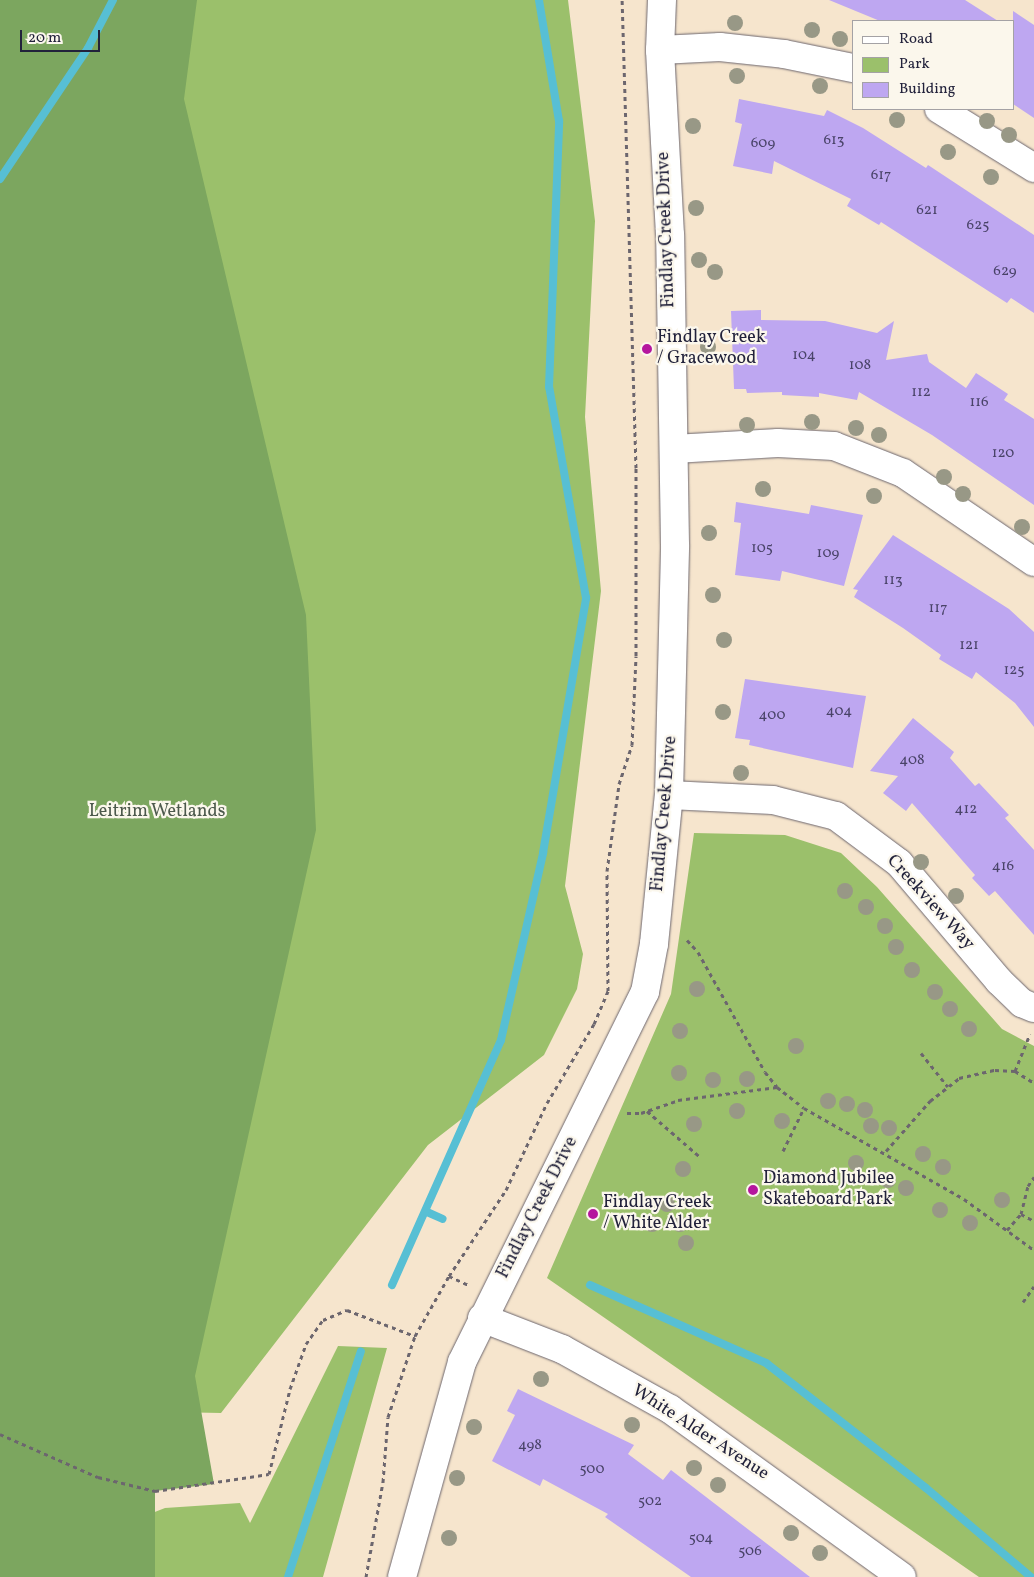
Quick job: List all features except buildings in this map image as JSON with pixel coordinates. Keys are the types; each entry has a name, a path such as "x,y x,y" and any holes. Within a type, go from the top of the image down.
{"street":[{"name":"Findlay Creek Drive","path":"402,1577 448,1402 487,1308 645,992 654,944 668,795 674,681 674,449 670,235 660,50 662,0"},
{"path":"660,50 720,47 784,54 852,68"},
{"path":"942,110 1034,168"},
{"path":"674,449 778,443 834,446 903,473 1034,562"},
{"name":"Creekview Way","path":"668,795 773,800 836,816 899,863 1000,981 1022,1002 1034,1008"},
{"name":"White Alder Avenue","path":"487,1308 670,1409 902,1577"}],"path":[{"path":"366,1577 383,1482 388,1417 415,1336 449,1276 506,1190 547,1102 594,1024 608,991 607,871 619,784 632,745 636,656 636,468 622,0"},
{"path":"687,940 698,952 765,1072 777,1087 804,1108 886,1152 964,1199 1034,1250"},
{"path":"1015,1070 1034,1026"},
{"path":"921,1053 948,1087"},
{"path":"886,1152 930,1101 960,1078 995,1070 1015,1070 1034,1083"},
{"path":"627,1113 646,1111 678,1100 777,1087"},
{"path":"783,1152 804,1108"},
{"path":"646,1111 699,1156"},
{"path":"1007,1230 1021,1214 1028,1186 1034,1177"},
{"path":"1021,1214 1034,1221"},
{"path":"449,1276 487,1308"},
{"path":"1023,1302 1034,1286"},
{"path":"0,1434 98,1477 155,1491 269,1474 293,1380 306,1344 323,1320 348,1310 415,1336"}],"green space":[{"name":"Leitrim Wetlands","path":"0,0 197,0 184,99 306,615 316,830 195,1376 214,1484 155,1491 155,1577 0,1577"},
{"path":"82,0 568,0 595,221 585,417 601,591 565,886 583,954 577,989 544,1055 428,1145 221,1413 70,1410"},
{"path":"694,833 785,835 841,853 877,887 1002,1029 1034,1046 1034,1577 979,1577 547,1278 671,994"},
{"path":"338,1346 387,1348 323,1577 129,1577 142,1517 165,1508 240,1503 250,1523"}],"waterway":[{"path":"0,179 88,48 113,0"},
{"path":"392,1285 501,1040 543,853 586,598 549,387 559,121 539,0"},
{"path":"427,1212 443,1219"},
{"path":"590,1285 766,1363 926,1488 1031,1577"},
{"path":"288,1577 361,1351"}],"place":[{"name":"Findlay Creek / Gracewood","path":"647,349"},
{"name":"Diamond Jubilee Skateboard Park","path":"753,1190"},
{"name":"Findlay Creek / White Alder","path":"593,1214"}]}
